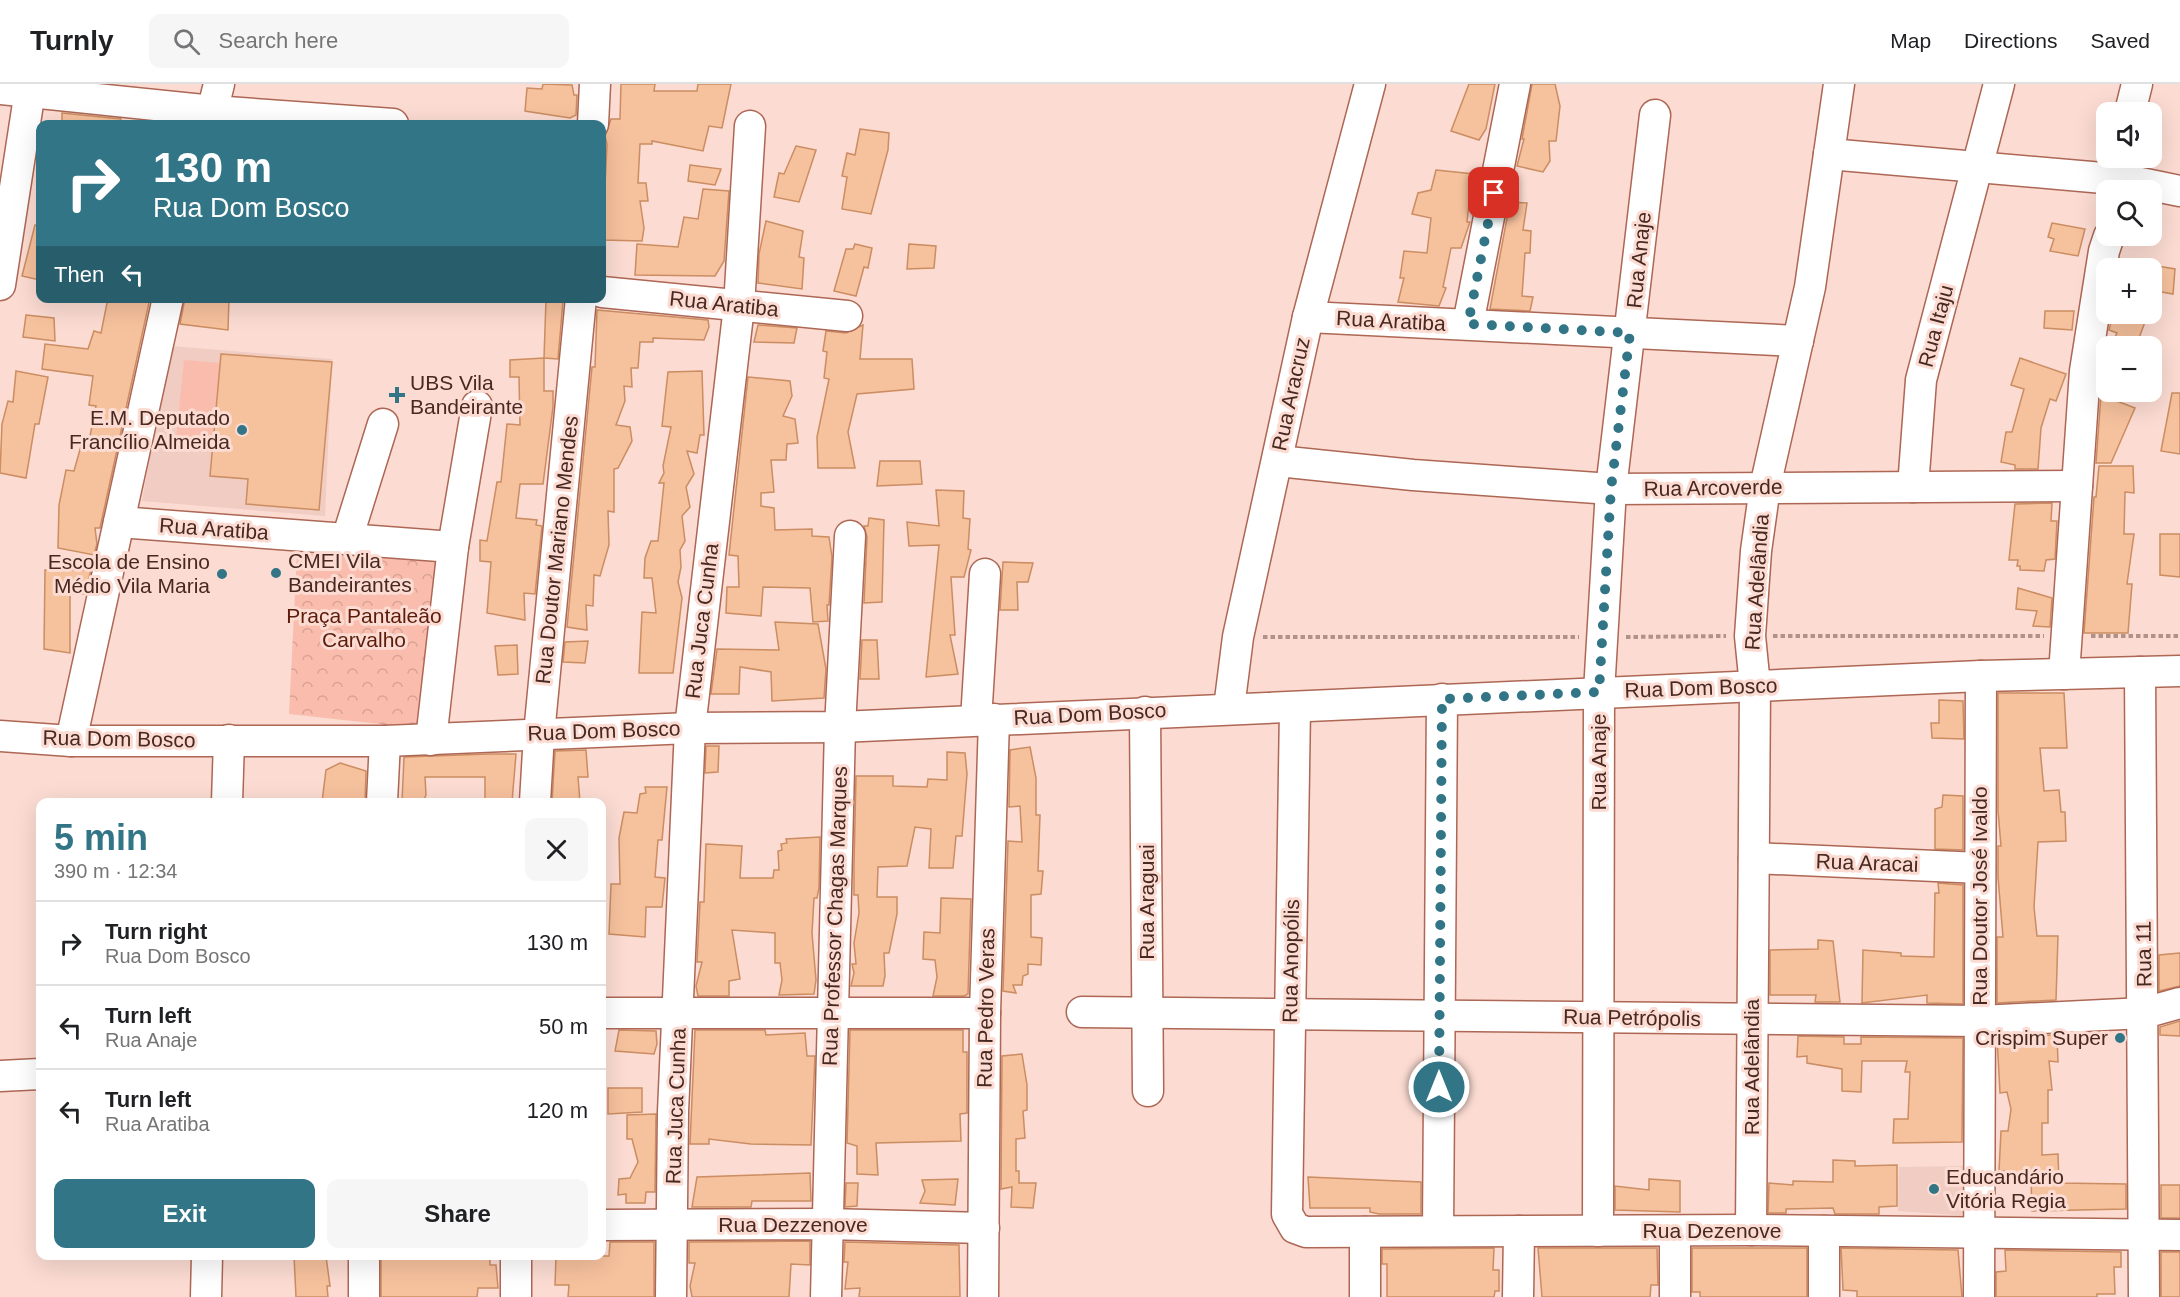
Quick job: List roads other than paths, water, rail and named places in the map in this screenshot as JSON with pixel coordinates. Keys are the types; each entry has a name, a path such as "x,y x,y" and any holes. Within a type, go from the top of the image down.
{"street":[{"path":"592,120 595,84"},
{"name":"Rua Aracruz","path":"1229,708 1238,637 1308,317 1370,84"},
{"path":"1468,324 1515,84"},
{"name":"Rua Adelândia","path":"1751,1230 1755,686 1750,636 1764,487 1810,287 1839,84"},
{"path":"1977,167 1999,84"},
{"path":"2132,102 2137,84"},
{"path":"0,88 30,88 353,120"},
{"path":"0,285 30,88"},
{"name":"Rua Anaje","path":"1598,1231 1599,692 1611,489 1655,115"},
{"name":"Rua Juca Cunha","path":"671,1297 673,1112 690,728 739,306 750,126"},
{"path":"1829,154 1977,167 2125,176 2180,191"},
{"name":"Rua Itaju","path":"1913,487 1921,380 1977,167"},
{"path":"2064,674 2085,371 2107,246"},
{"name":"Rua Aratiba","path":"606,292 847,316"},
{"path":"71,741 167,303"},
{"name":"Rua Doutor Mariano Mendes","path":"535,798 539,734 581,303"},
{"name":"Rua Aratiba","path":"1308,317 1798,341"},
{"path":"431,740 453,547 477,406"},
{"path":"346,539 383,424"},
{"name":"Rua Arcoverde","path":"1278,461 1413,475 1611,489 2077,486"},
{"name":"Rua Aratiba","path":"119,522 453,547"},
{"name":"Rua Professor Chagas Marques","path":"826,1297 840,727 850,536"},
{"name":"Rua Pedro Veras","path":"983,1297 985,574"},
{"name":"Rua Dom Bosco","path":"0,736 71,741 431,740 690,728 840,727 1981,676 2180,671"},
{"name":"Rua 11","path":"2140,672 2144,1013 2144,1297"},
{"name":"Rua Doutor José Ivaldo","path":"1979,1297 1981,676"},
{"path":"1438,1231 1442,699"},
{"name":"Rua Anopólis","path":"1287,1214 1295,708"},
{"name":"Rua Araguai","path":"1145,712 1148,1091"},
{"path":"227,798 229,740"},
{"path":"382,798 385,741"},
{"name":"Rua Aracai","path":"1754,858 1980,868"},
{"name":"Rua Petrópolis","path":"1083,1012 1980,1021 2144,1013 2180,1003"},
{"path":"606,1013 985,1013"},
{"path":"0,1076 36,1074"},
{"name":"Rua Dezenove","path":"1287,1214 1299,1231 1751,1230 2145,1235"},
{"name":"Rua Dezzenove","path":"606,1225 826,1224 984,1228"},
{"path":"1518,1297 1519,1231"},
{"path":"1675,1297 1676,1231"},
{"path":"1824,1231 1824,1297"},
{"path":"1365,1232 1365,1297"},
{"path":"2145,1235 2180,1235"},
{"path":"206,1297 207,1260"},
{"path":"364,1260 364,1297"},
{"path":"516,1260 516,1297"}],"place":[{"name":"UBS Vila Bandeirante","path":"397,395"},
{"name":"E.M. Deputado Francílio Almeida","path":"242,430"},
{"name":"CMEI Vila Bandeirantes","path":"276,573"},
{"name":"Escola de Ensino Médio Vila Maria","path":"222,574"},
{"name":"Crispim Super","path":"2120,1038"},
{"name":"Educandário Vitória Regia","path":"1934,1189"}],"park label":[{"name":"Praça Pantaleão Carvalho","path":"364,628"}]}
